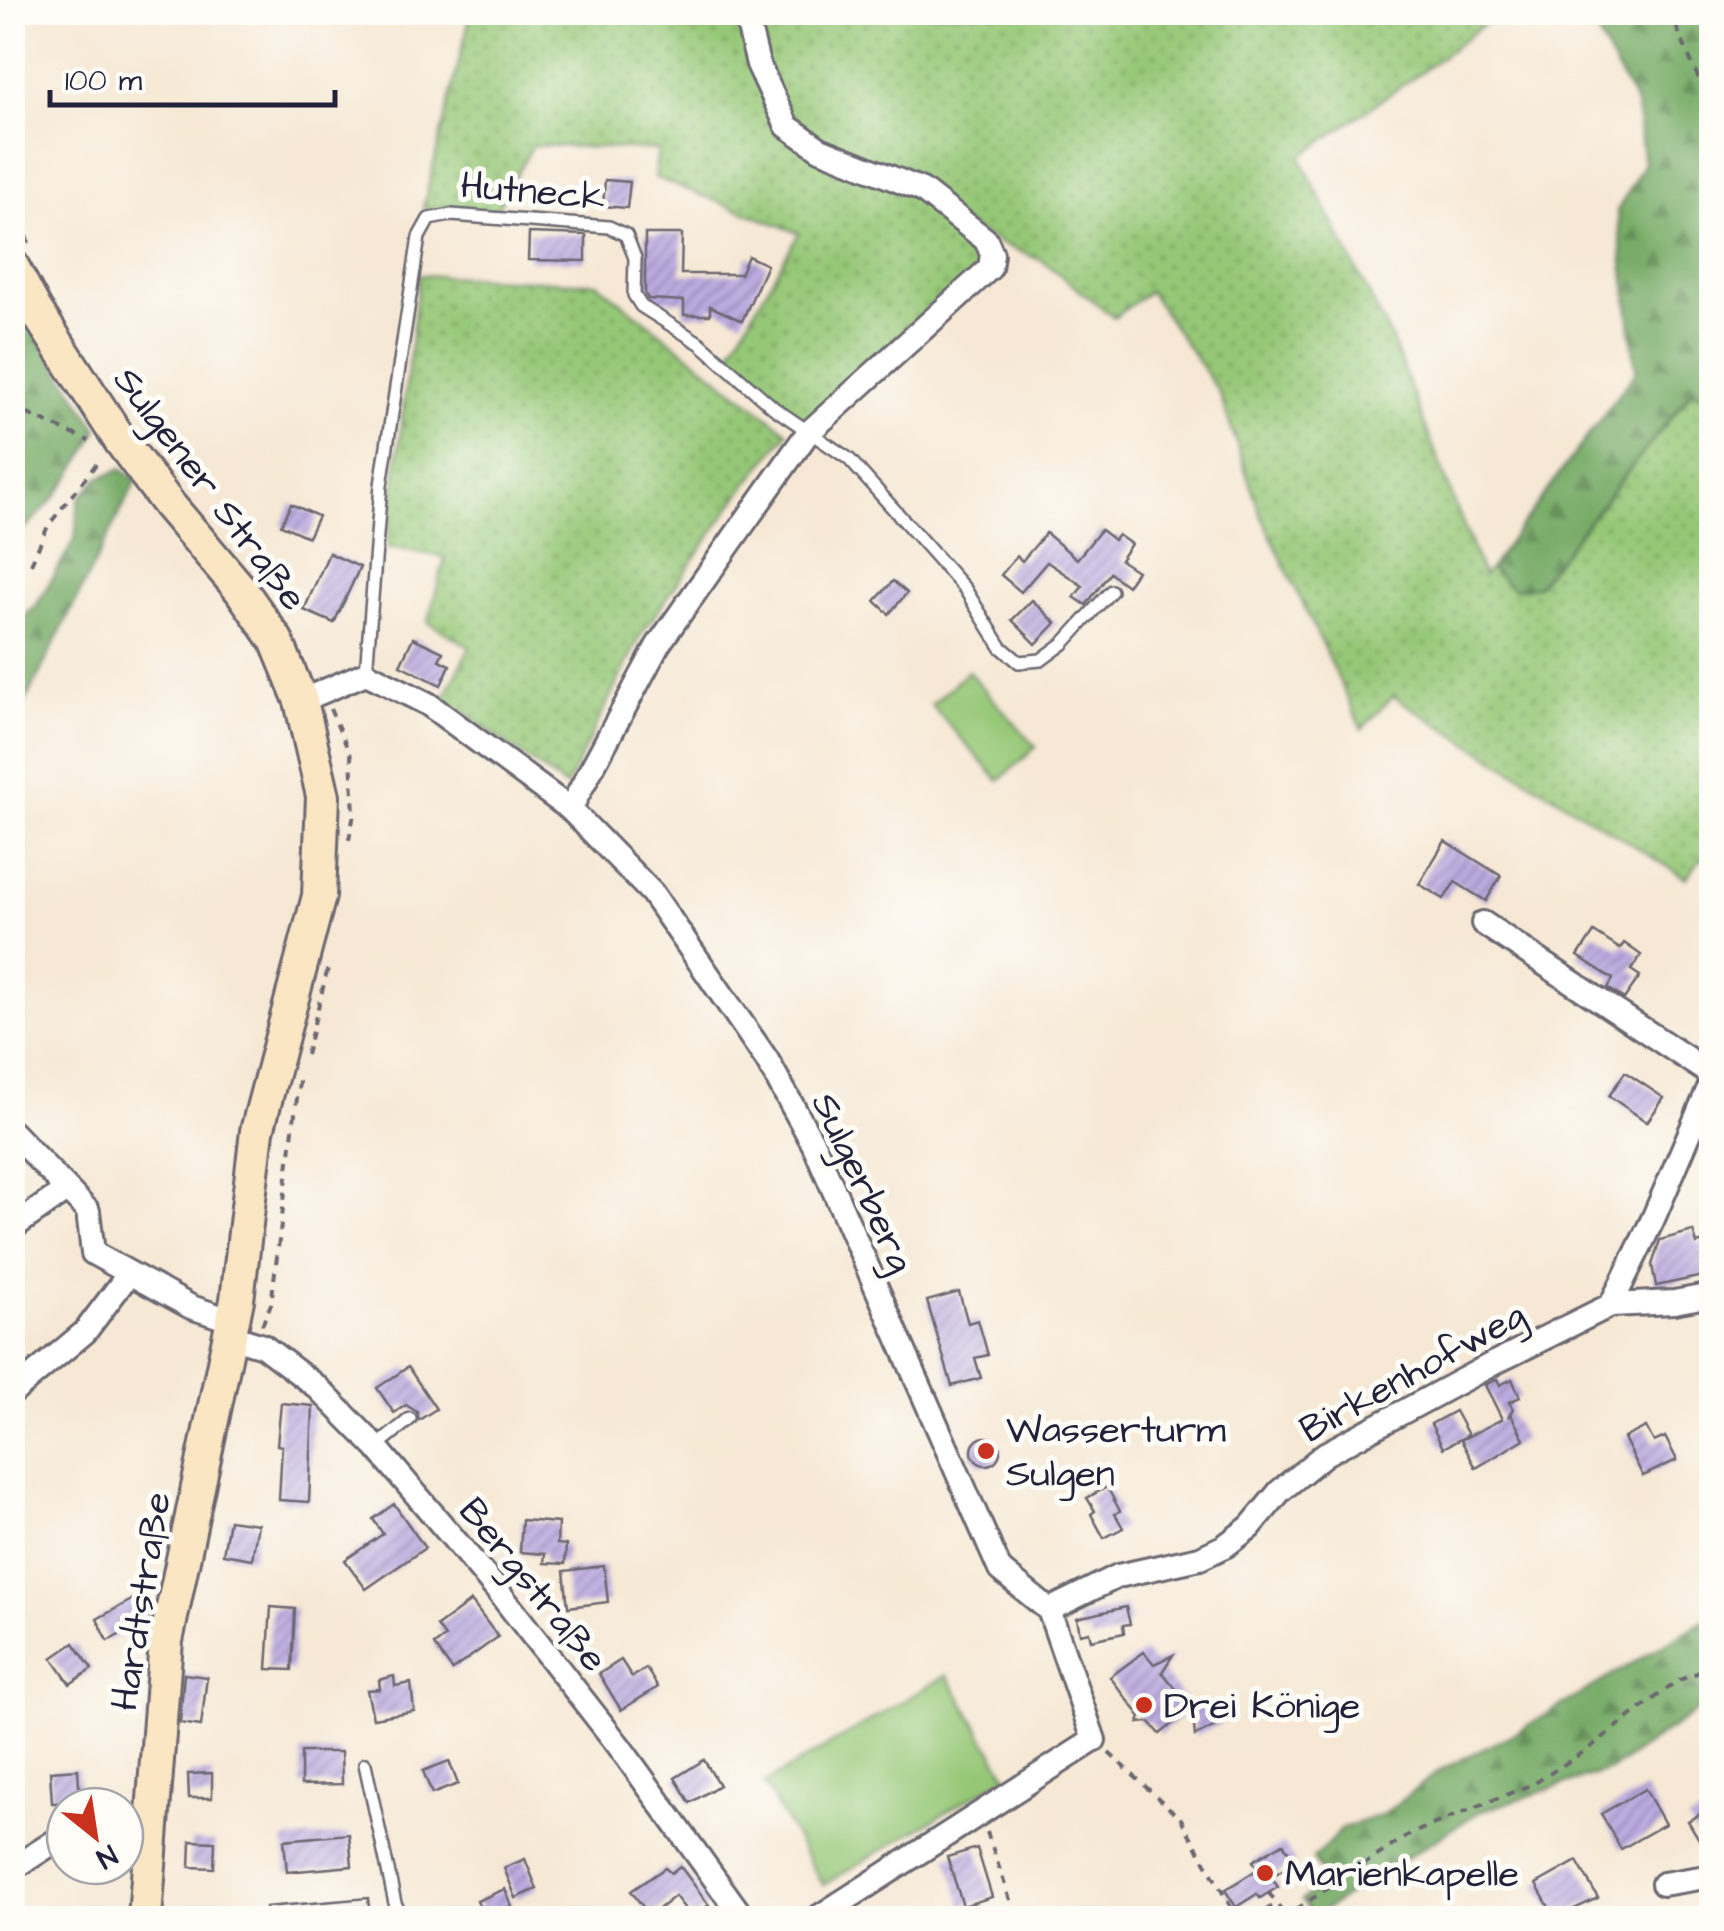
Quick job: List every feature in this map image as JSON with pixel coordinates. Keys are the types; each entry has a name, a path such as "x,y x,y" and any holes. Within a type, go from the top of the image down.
{"main road":[{"name":"Sulgener Straße","path":"12,266 120,440 241,590 276,640 301,701 323,796 319,896 257,1131 233,1319"},
{"name":"Hardtstraße","path":"144,1786 166,1641 233,1319"},
{"name":"Hardtstraße","path":"143,1886 145,1918"}],"street":[{"path":"301,701 366,672 428,704 570,809 658,645 808,434 990,268 992,254 986,240 922,190 820,149 787,126 758,64 745,12"},
{"name":"Sulgerberg","path":"570,809 652,894 767,1060 814,1145 1000,1570 1049,1610"},
{"path":"1483,923 1712,1078 1654,1219 1611,1305"},
{"path":"12,1132 66,1190 12,1228"},
{"name":"Bergstraße","path":"66,1190 88,1211 92,1254 191,1307 233,1319 317,1386 376,1447 498,1590 619,1746 743,1918"},
{"path":"12,1393 85,1332 128,1275"},
{"name":"Birkenhofweg","path":"1049,1610 1118,1576 1200,1558 1224,1546 1250,1527 1289,1482 1325,1454 1611,1305 1712,1296"},
{"path":"817,1918 1094,1740 1049,1610"},
{"path":"12,1869 45,1848"},
{"path":"1663,1884 1712,1876"}],"lane":[{"name":"Hutneck","path":"366,672 381,484 419,237 429,219 451,215 609,227 626,235 635,258 634,295 641,306 701,344 808,434 849,459 965,588 1001,646 1019,662 1040,660 1064,642 1110,591"},
{"path":"376,1447 410,1419"},
{"path":"365,1764 402,1918"}],"path":[{"path":"1670,12 1712,110"},
{"path":"12,406 92,442"},
{"path":"30,564 48,526 107,449"},
{"path":"1269,1893 1284,1917 1410,1834 1535,1784 1588,1750 1676,1681 1712,1667"},
{"path":"1094,1740 1181,1819 1237,1918"},
{"path":"980,1813 1013,1918"},
{"path":"1252,1918 1278,1904"}],"green space":[{"path":"471,13 737,13 780,127 916,197 980,243 987,267 807,427 727,358 799,233 654,177 658,150 533,145 494,214 423,208"},
{"path":"749,13 1498,13 1300,157 1392,340 1483,576 1490,568 1514,589 1537,586 1694,389 1711,402 1711,846 1686,878 1393,696 1362,729 1260,513 1219,392 1149,291 1114,318 1043,261 997,242 812,138 783,108"},
{"path":"1586,13 1711,13 1711,402 1693,389 1537,586 1514,589 1490,568 1636,371 1617,211 1644,163 1636,105"},
{"path":"419,275 597,283 788,432 641,635 566,787 444,698 470,647 428,622 445,557 387,547"},
{"path":"12,296 98,429 61,489 13,540"},
{"path":"121,469 137,479 13,726 13,612 25,616 36,606 75,539 79,499 97,479"},
{"path":"968,671 1036,747 999,781 931,705"},
{"path":"1704,1621 1711,1632 1711,1701 1612,1769 1479,1812 1313,1917 1302,1900 1327,1880 1313,1859 1343,1828 1384,1814 1440,1770 1515,1733"},
{"path":"947,1675 1007,1776 823,1885 764,1784"}],"building":[{"path":"605,180 630,182 627,208 603,206"},
{"path":"529,233 586,235 586,261 528,260"},
{"path":"645,234 682,234 681,274 740,274 748,256 767,265 742,321 710,306 710,315 684,315 684,301 648,299"},
{"path":"291,504 318,516 308,537 281,525"},
{"path":"1101,530 1114,540 1118,535 1131,544 1120,560 1137,571 1127,586 1110,573 1086,605 1074,597 1083,586 1047,562 1021,592 1001,575 1017,556 1022,561 1046,533 1077,559"},
{"path":"329,553 360,567 334,623 304,610"},
{"path":"893,581 907,593 889,614 875,601"},
{"path":"1032,600 1056,623 1036,644 1012,620"},
{"path":"413,638 443,652 439,660 450,665 441,685 400,665"},
{"path":"1445,841 1501,876 1486,901 1455,882 1444,899 1419,884"},
{"path":"1594,932 1620,949 1624,943 1641,955 1631,970 1640,976 1624,999 1608,988 1613,979 1578,956"},
{"path":"1625,1072 1664,1098 1647,1122 1609,1096"},
{"path":"1693,1231 1697,1244 1712,1240 1712,1257 1708,1258 1712,1274 1656,1286 1652,1265 1660,1240"},
{"path":"959,1292 968,1323 978,1320 988,1355 975,1358 981,1378 952,1386 927,1301"},
{"path":"408,1367 436,1409 419,1420 417,1412 406,1405 394,1413 377,1388"},
{"path":"1497,1379 1500,1385 1512,1379 1520,1397 1509,1402 1513,1409 1508,1417 1511,1415 1524,1439 1476,1468 1461,1440 1502,1419 1485,1385"},
{"path":"281,1403 313,1406 309,1502 279,1500 282,1446 277,1445"},
{"path":"1455,1411 1468,1435 1443,1448 1431,1424"},
{"path":"1646,1427 1654,1442 1665,1437 1677,1460 1643,1476 1624,1438"},
{"name":"Wasserturm Sulgen","path":"986,1437 996,1441 1000,1451 996,1461 986,1465 976,1461 972,1451 976,1441"},
{"path":"1107,1487 1120,1511 1115,1514 1123,1528 1104,1538 1087,1498"},
{"path":"394,1504 425,1548 366,1589 345,1560 383,1534 373,1519"},
{"path":"229,1520 258,1524 252,1559 223,1554"},
{"path":"522,1520 558,1523 557,1544 566,1545 565,1564 544,1563 545,1554 520,1552"},
{"path":"604,1566 608,1602 568,1607 564,1571"},
{"path":"139,1596 150,1618 108,1641 97,1619"},
{"path":"471,1601 498,1637 452,1670 434,1645 445,1637 437,1626"},
{"path":"271,1607 295,1609 292,1670 267,1669"},
{"path":"1126,1607 1130,1624 1123,1625 1124,1633 1091,1640 1089,1632 1080,1634 1077,1618"},
{"path":"74,1643 92,1669 70,1684 52,1658"},
{"path":"1144,1652 1154,1664 1173,1655 1162,1672 1192,1708 1160,1734 1150,1722 1139,1723 1141,1717 1110,1677"},
{"path":"621,1660 632,1677 646,1668 658,1687 621,1710 599,1674"},
{"path":"184,1674 207,1677 201,1726 180,1723"},
{"path":"394,1676 395,1686 411,1683 414,1711 373,1718 367,1690 380,1689 379,1680"},
{"path":"1214,1705 1222,1723 1195,1736 1192,1708"},
{"path":"301,1752 341,1752 342,1784 301,1785"},
{"path":"704,1760 719,1785 690,1803 675,1778"},
{"path":"449,1761 458,1784 432,1794 423,1771"},
{"path":"78,1769 79,1786 51,1786 50,1771"},
{"path":"212,1773 212,1798 189,1798 188,1774"},
{"path":"1645,1789 1665,1824 1621,1849 1601,1814"},
{"path":"1712,1807 1712,1861 1688,1821"},
{"path":"349,1834 352,1866 287,1872 284,1840"},
{"path":"191,1841 215,1842 214,1868 190,1867"},
{"name":"Marienkapelle","path":"1283,1843 1295,1862 1271,1877 1278,1887 1236,1907 1225,1890 1258,1869 1253,1861"},
{"path":"977,1848 992,1897 963,1906 947,1857"},
{"path":"525,1859 537,1889 516,1898 504,1868"},
{"path":"1577,1861 1598,1898 1555,1918 1536,1884"},
{"path":"680,1866 709,1905 692,1918 675,1896 650,1916 631,1891 665,1868 671,1873"},
{"path":"505,1889 512,1907 484,1918 477,1901"},
{"path":"368,1898 370,1918 267,1918 266,1907"}],"place":[{"name":"Wasserturm Sulgen","path":"986,1451"},
{"name":"Drei Könige","path":"1144,1705"},
{"name":"Marienkapelle","path":"1265,1873"}]}
